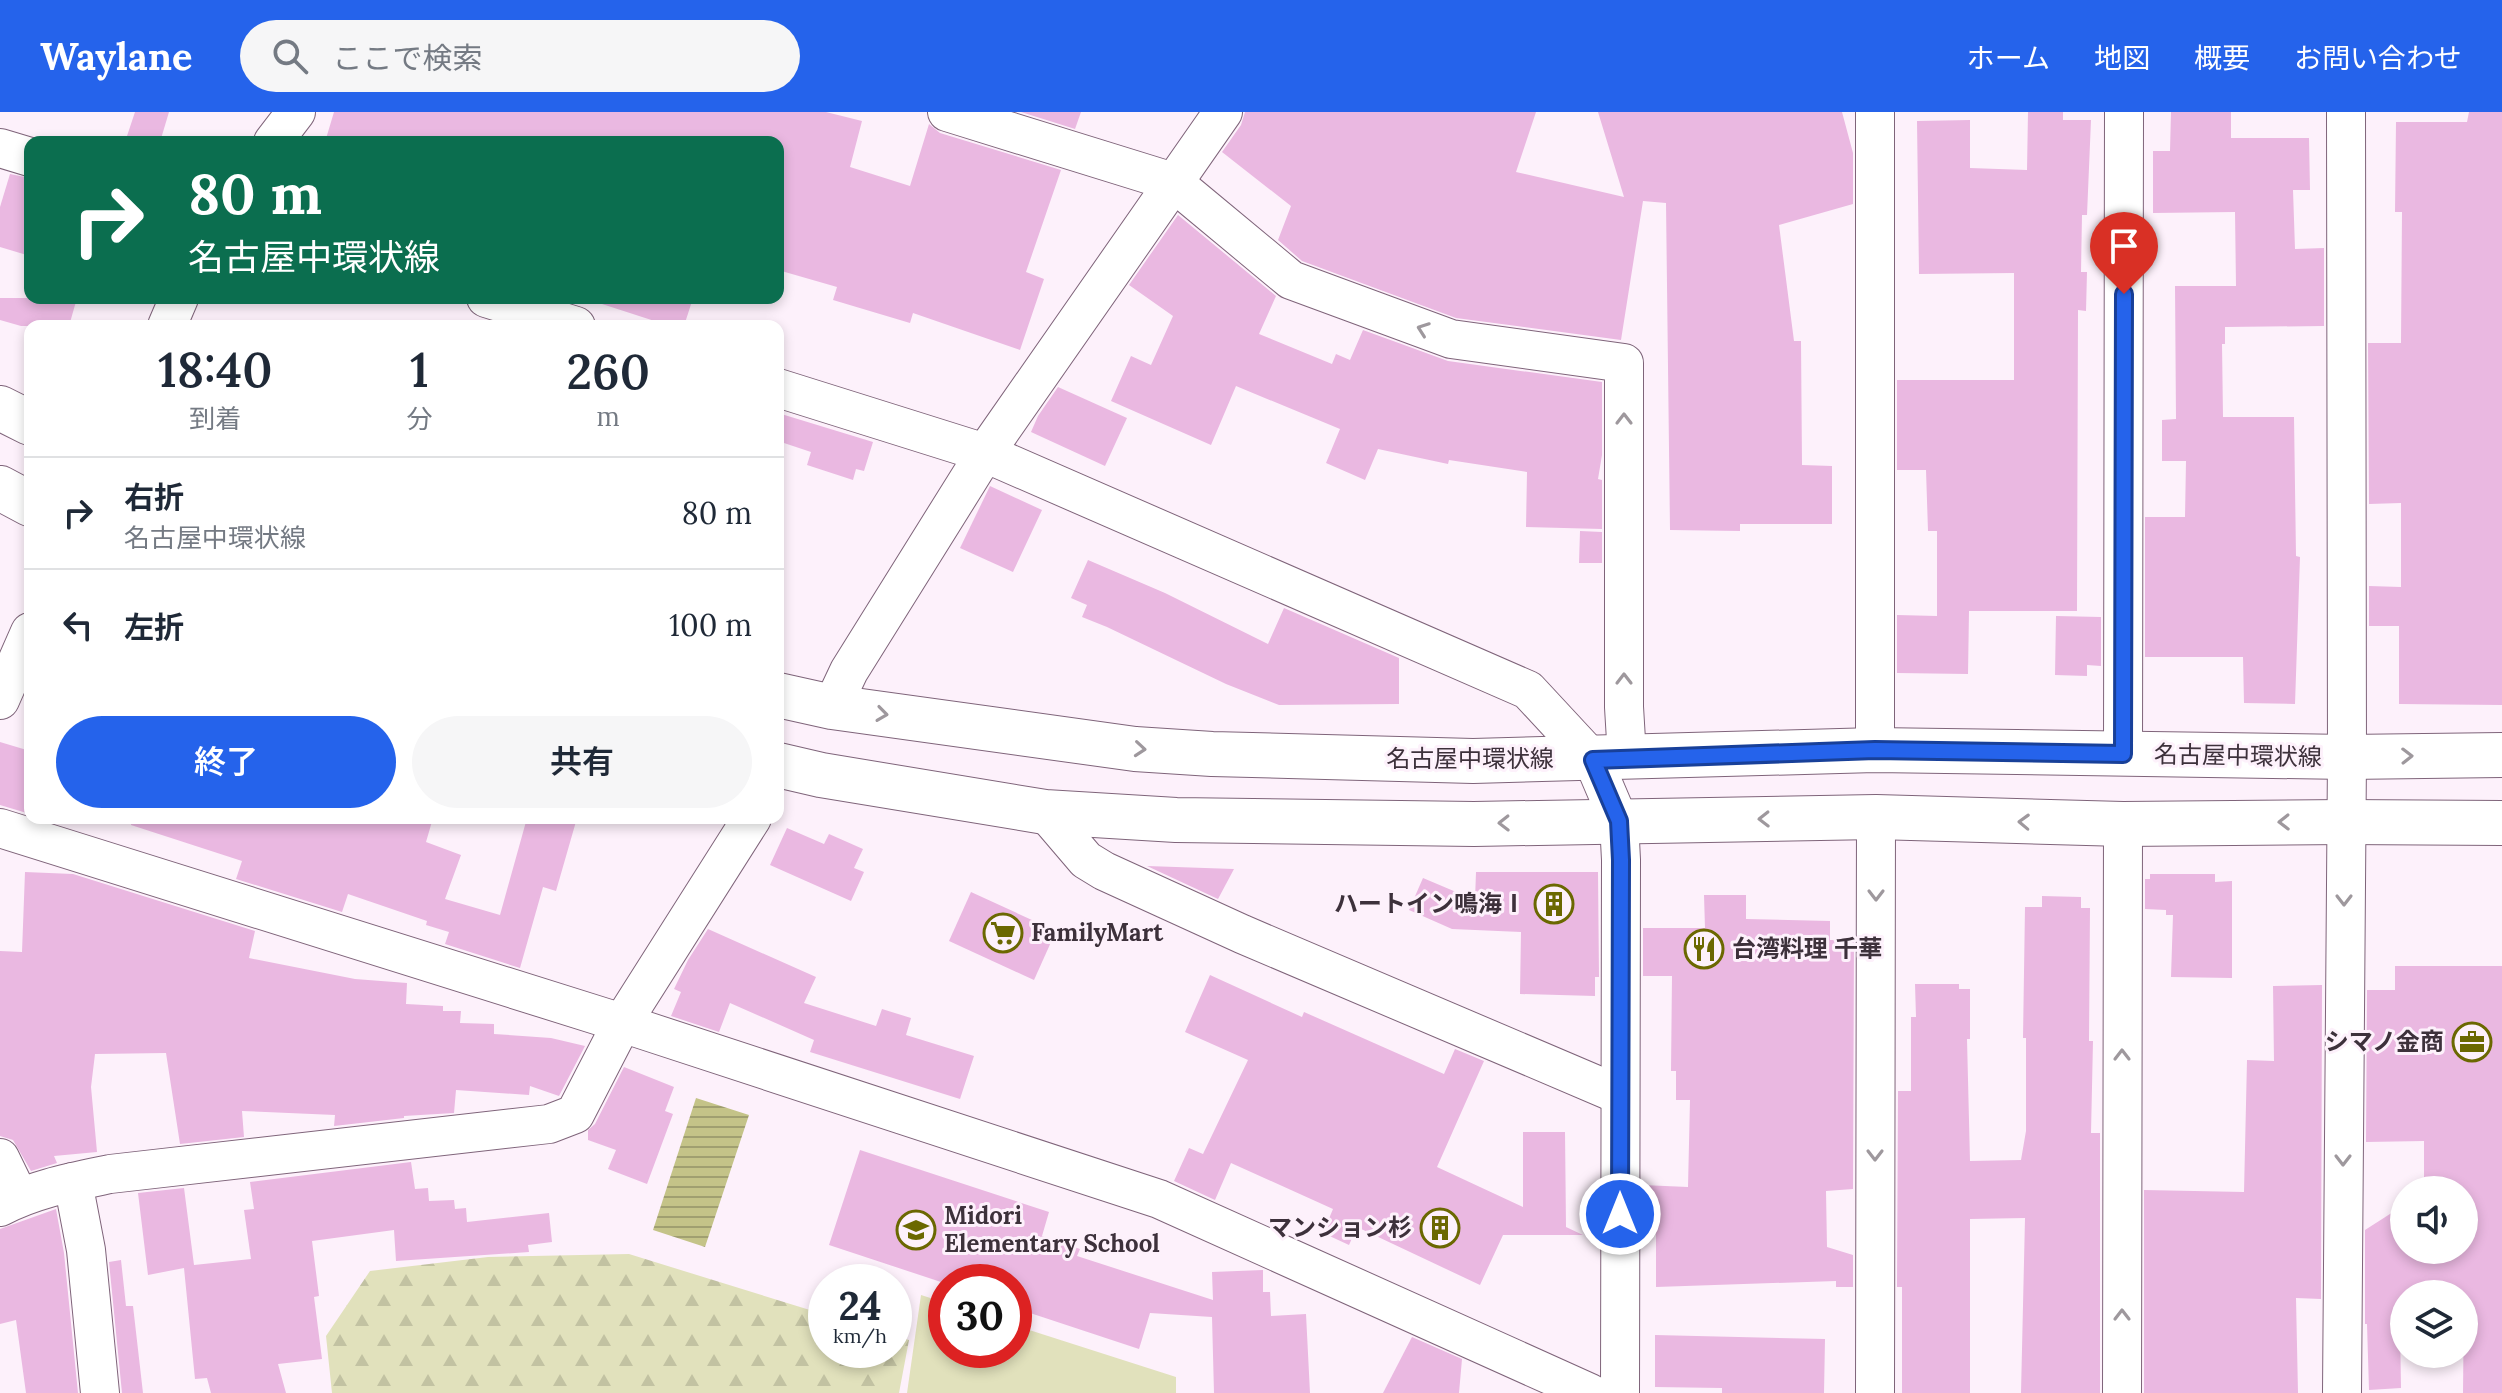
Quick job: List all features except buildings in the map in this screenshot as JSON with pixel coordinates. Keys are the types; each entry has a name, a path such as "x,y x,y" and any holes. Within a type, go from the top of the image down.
{"main road":[{"path":"0,408 24,420"},
{"path":"0,488 24,501"},
{"name":"名古屋中環状線","path":"784,696 832,707 1135,749 1196,753 1473,761 1875,750 2347,757 2502,755"},
{"path":"784,771 1045,812 1239,821 1474,824 1876,817 2123,824 2502,823"}],"street":[{"path":"278,136 296,112"},
{"path":"947,112 1173,182 1291,280 1451,339 1624,363 1624,707 1610,758 1621,860 1620,1393"},
{"path":"832,707 849,671 985,453 1223,112"},
{"path":"1875,112 1875,750"},
{"path":"2123,754 2124,112"},
{"path":"2342,1393 2347,757 2346,112"},
{"path":"0,148 24,155"},
{"path":"505,304 557,320"},
{"path":"784,390 985,453 1528,690 1610,758"},
{"path":"0,700 24,646"},
{"path":"1045,812 1086,860 1104,871 1242,934 1620,1095"},
{"path":"1875,1393 1876,817"},
{"path":"0,1158 10,1202 110,1174 549,1124 575,1114 622,1023 748,824"},
{"path":"2122,1393 2123,824"},
{"path":"0,828 622,1023 1159,1199 1590,1393"},
{"path":"73,1182 86,1250 100,1393"}],"green space":[{"path":"629,1254 808,1309 808,1368 904,1368 899,1393 332,1393 326,1336 370,1271 488,1257"},
{"path":"921,1295 928,1297 928,1368 1032,1368 1032,1331 1176,1377 1176,1393 907,1393"}],"shaded area":[{"path":"696,1098 749,1115 705,1247 653,1230"}],"place":[{"name":"ハートイン鳴海Ⅰ","path":"1554,904"},
{"name":"FamilyMart","path":"1003,933"},
{"name":"台湾料理 千華","path":"1704,949"},
{"name":"シマノ金商","path":"2472,1042"},
{"name":"マンション杉","path":"1440,1228"},
{"name":"Midori Elementary School","path":"916,1230"}],"route":[{"path":"1620,1214 1619,821 1593,760 1875,750 2123,754 2124,294"}]}
